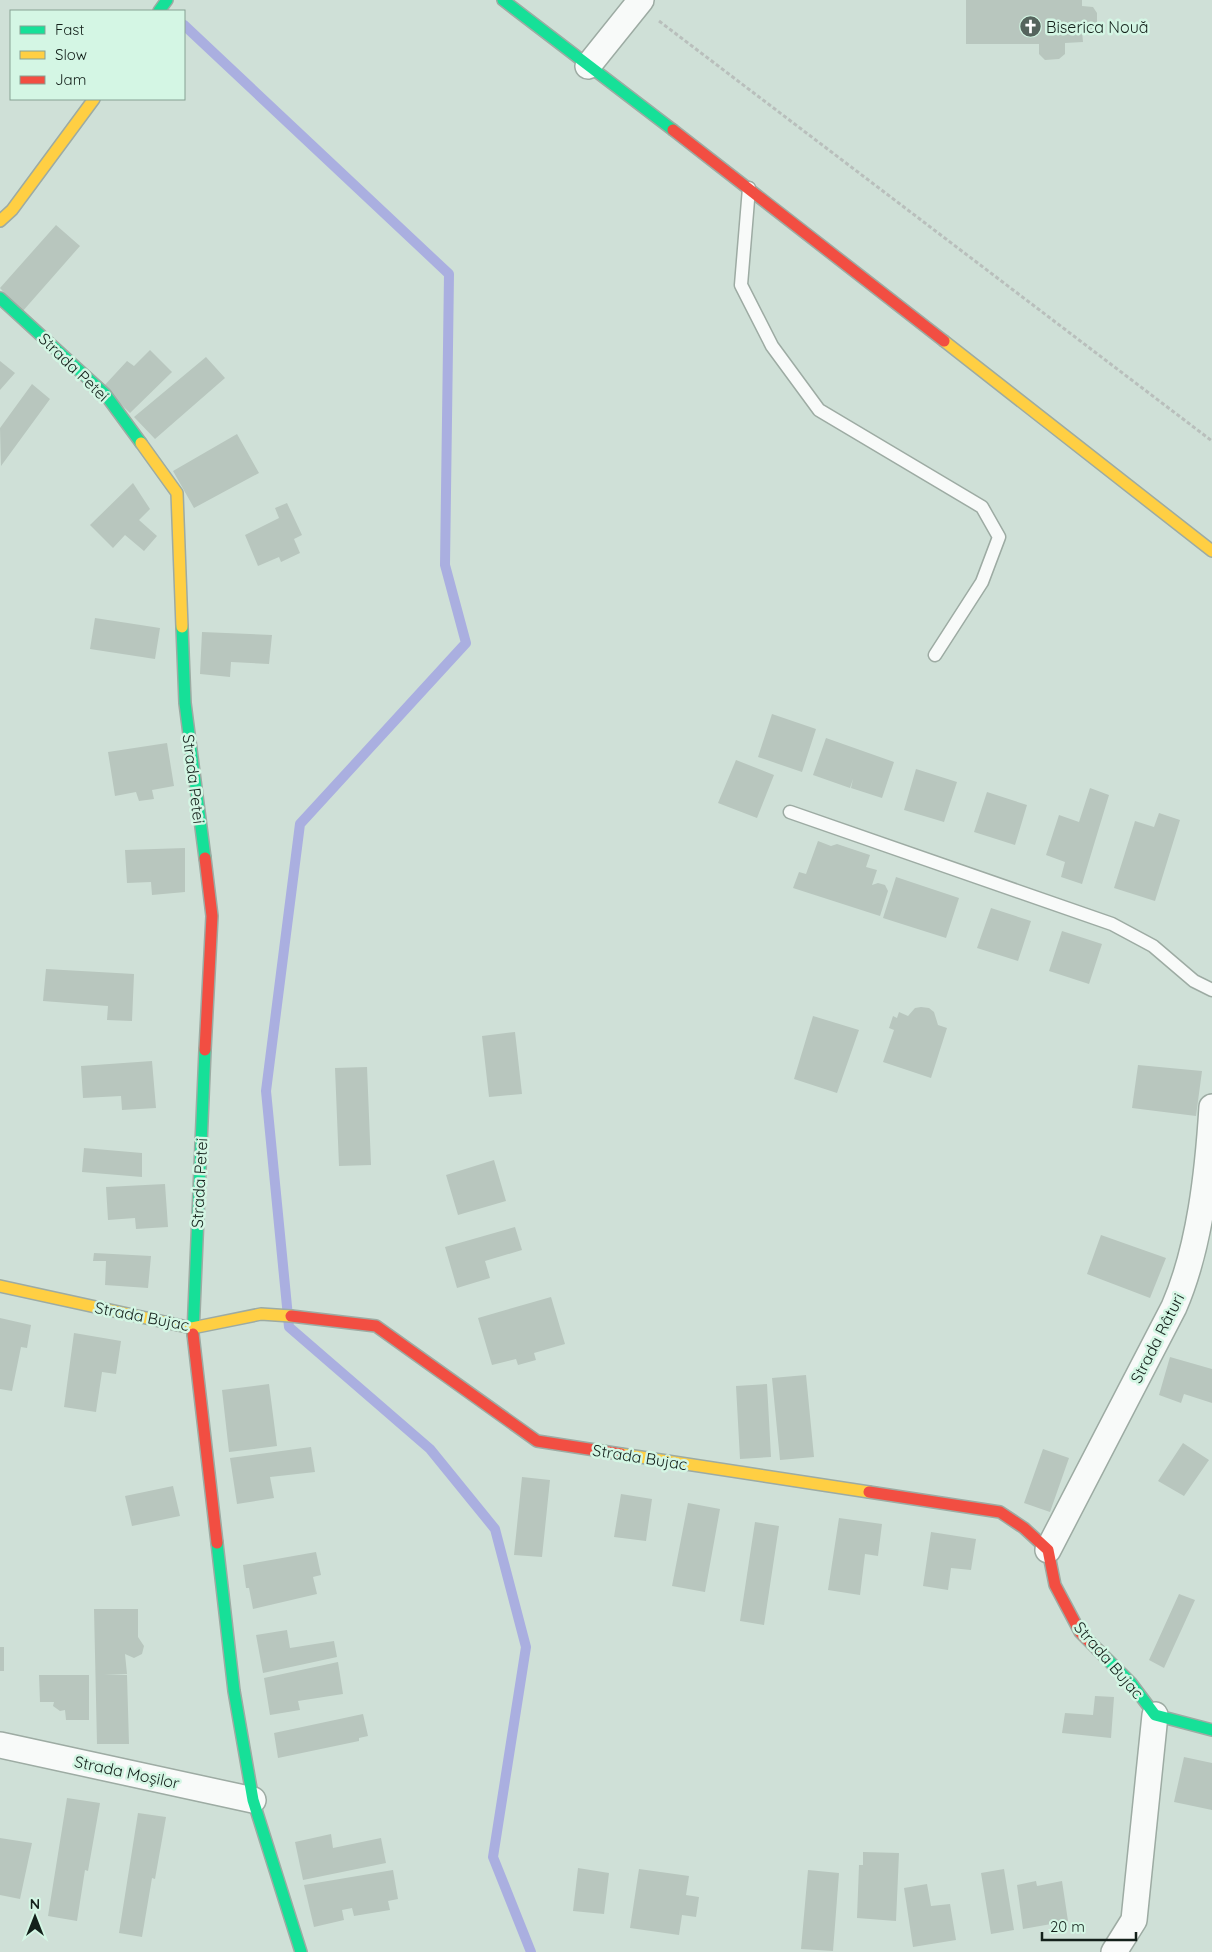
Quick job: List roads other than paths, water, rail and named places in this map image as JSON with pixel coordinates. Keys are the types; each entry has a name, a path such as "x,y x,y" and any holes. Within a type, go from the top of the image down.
{"street":[{"path":"503,0 749,188 1212,551"},
{"path":"588,66 639,2"},
{"path":"0,221 12,210 93,100"},
{"name":"Strada Petei","path":"0,298 105,394 177,493 185,703 212,916 192,1328 234,1691 253,1800 302,1952"},
{"name":"Strada Râturi","path":"1048,1550 1185,1283 1196,1233 1209,1147 1212,1107"},
{"name":"Strada Bujac","path":"0,1286 192,1328 261,1314 310,1317 376,1326 537,1441 1000,1512 1024,1528 1048,1550 1055,1585 1080,1632 1131,1683 1155,1715 1212,1730"},
{"path":"1114,1952 1134,1920 1155,1715"},
{"name":"Strada Moșilor","path":"0,1746 253,1800"}],"lane":[{"path":"749,188 741,285 772,346 819,410 982,507 999,537 982,582 935,655"},
{"path":"790,812 1112,924 1153,946 1194,981 1212,990"}],"waterway":[{"path":"185,26 449,274 445,565 466,643 300,824 266,1091 289,1327 430,1449 495,1529 526,1647 493,1857 531,1952"}],"place":[{"name":"Biserica Nouă","path":"1030,27"}]}
